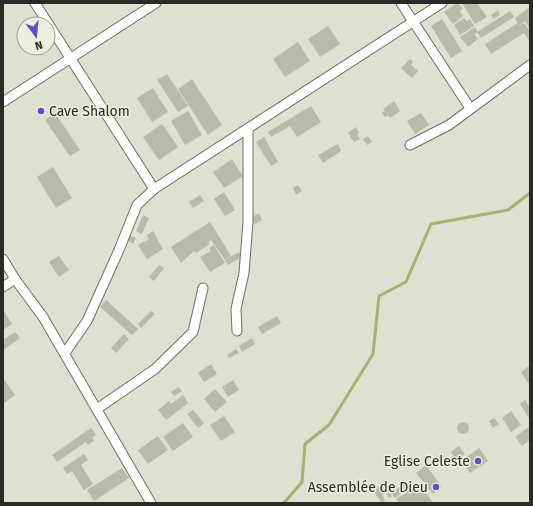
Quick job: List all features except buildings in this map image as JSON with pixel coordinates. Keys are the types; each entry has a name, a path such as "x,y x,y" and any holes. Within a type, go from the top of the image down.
{"street":[{"path":"35,3 154,189"},
{"path":"3,102 156,3"},
{"path":"402,3 470,108"},
{"path":"65,353 87,321 120,250 137,205 154,189 442,3"},
{"path":"410,145 449,125 470,108 492,95 530,65"},
{"path":"237,331 236,309 244,273 248,222 248,128"},
{"path":"3,259 14,279 43,317 65,353 151,503"},
{"path":"3,287 14,279"},
{"path":"97,409 154,369 193,332 204,288"}],"waterway":[{"path":"284,503 302,482 305,444 329,425 373,354 379,296 406,282 431,224 508,210 530,193"}],"place":[{"name":"Cave Shalom","path":"41,111"},
{"name":"Eglise Celeste","path":"478,461"},
{"name":"Assemblée de Dieu","path":"436,487"}]}
